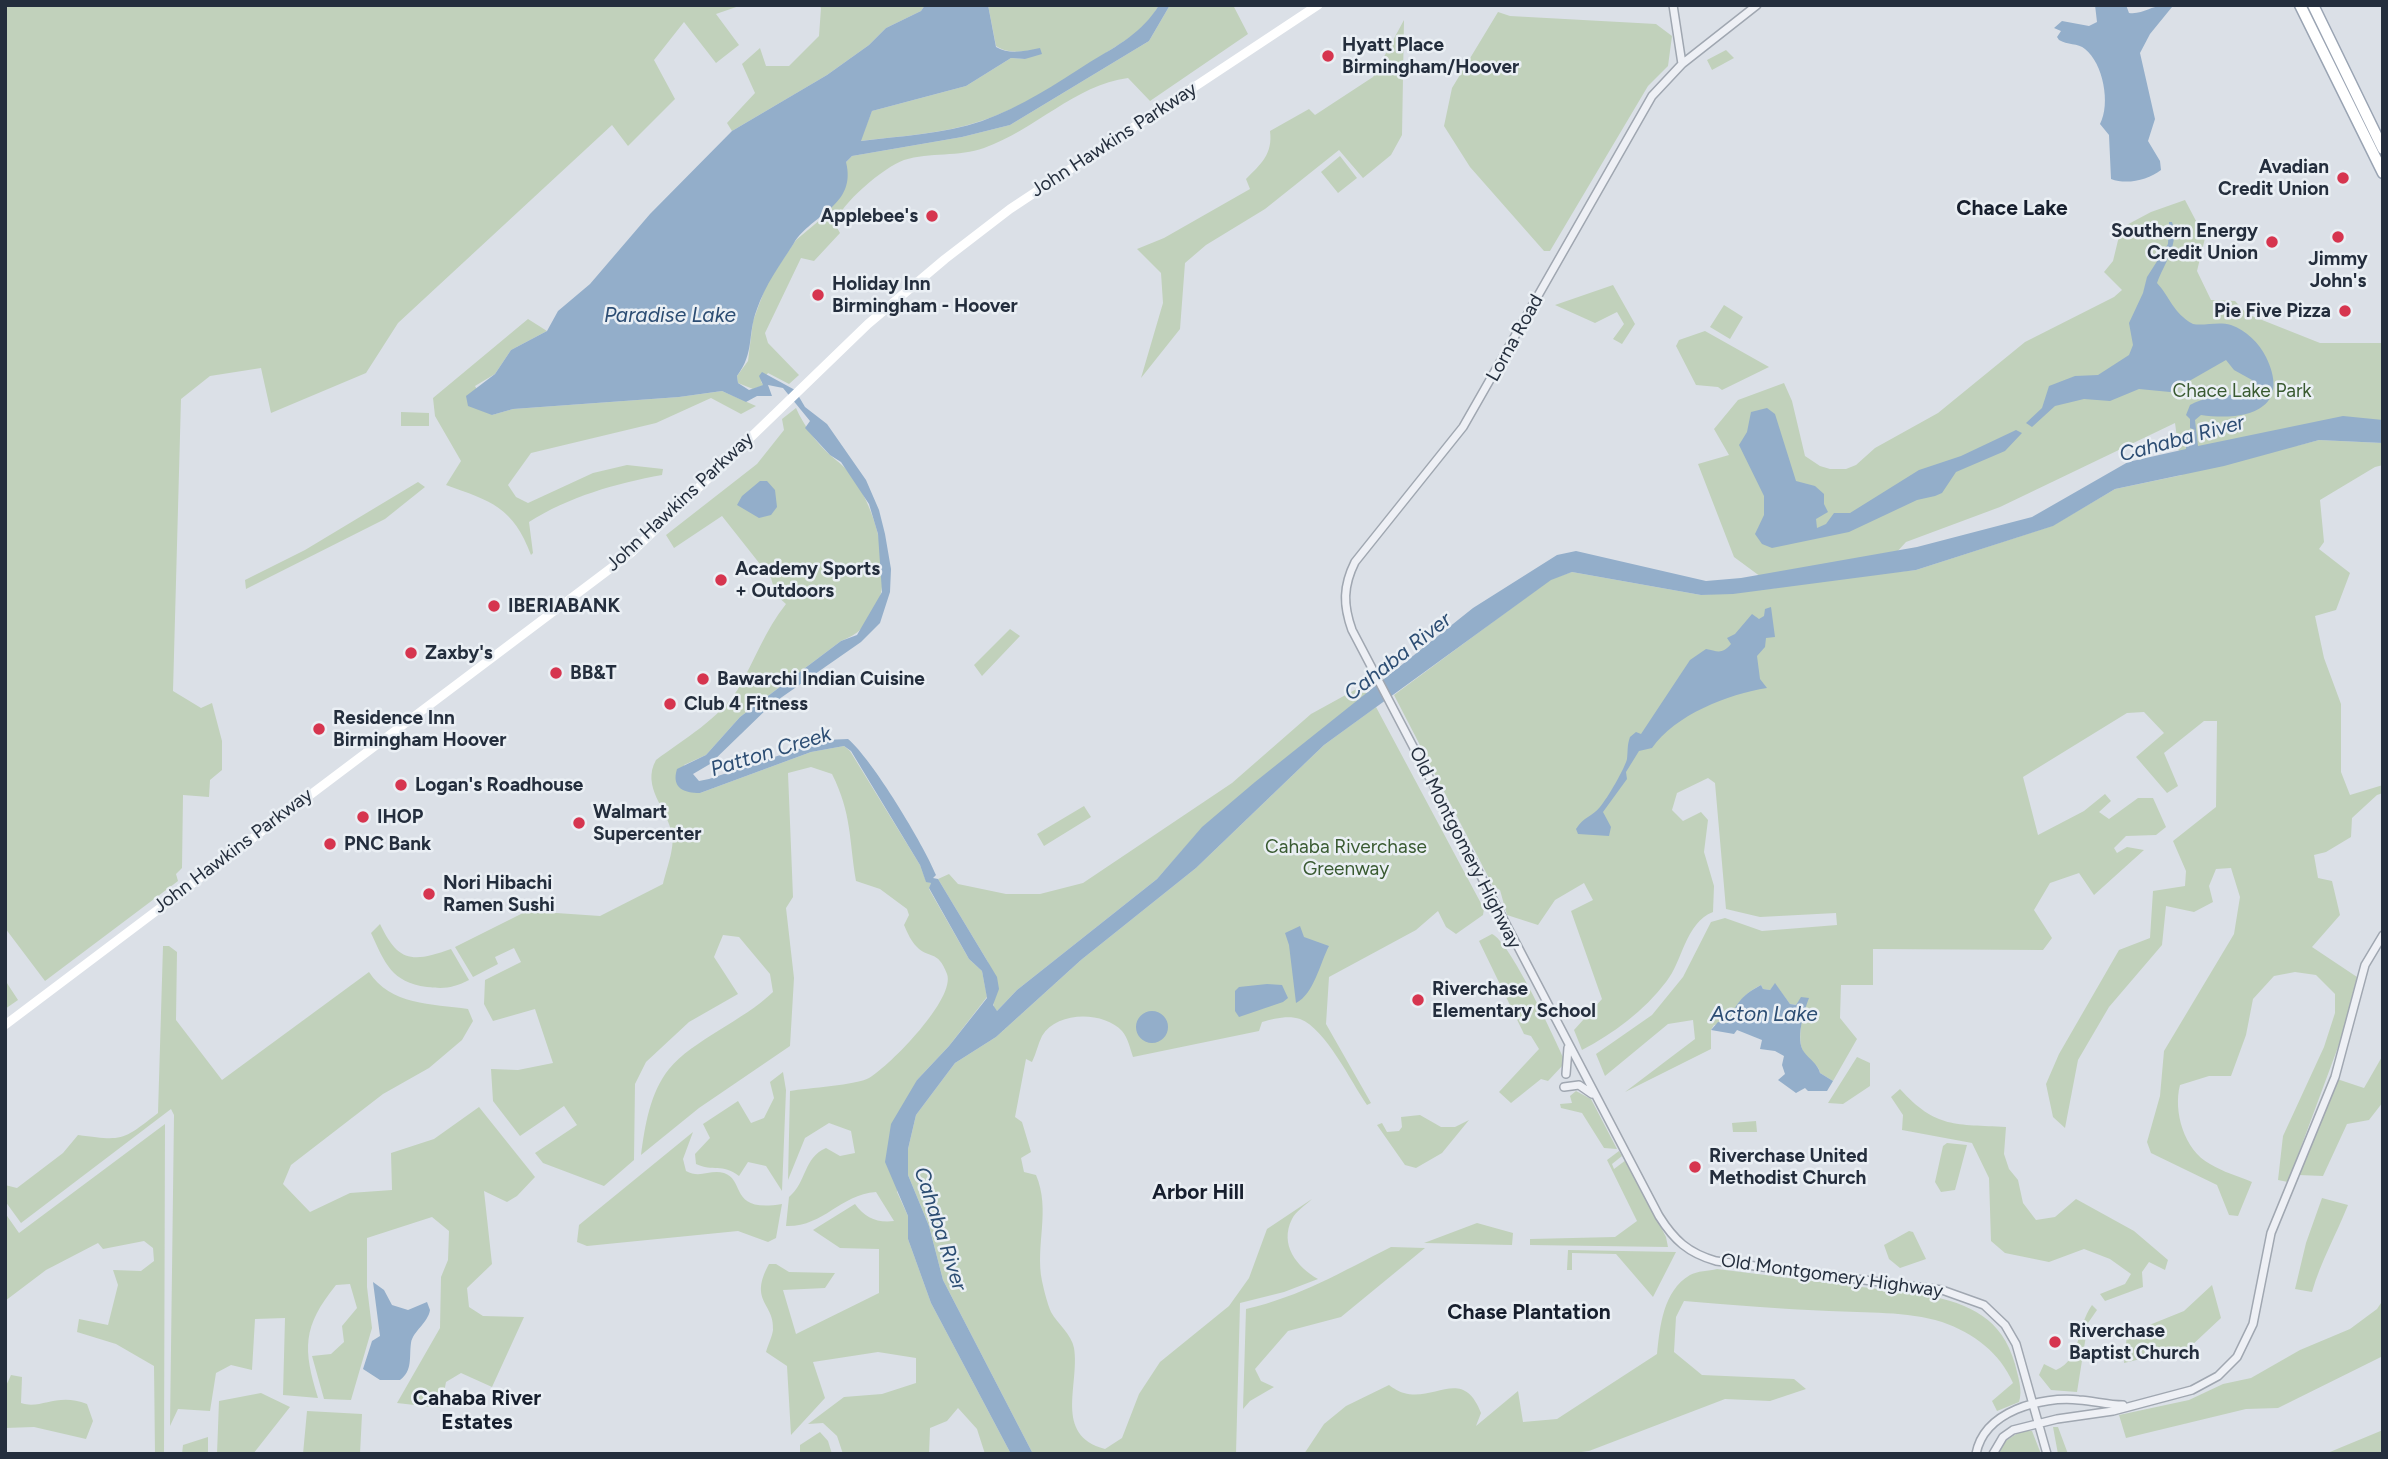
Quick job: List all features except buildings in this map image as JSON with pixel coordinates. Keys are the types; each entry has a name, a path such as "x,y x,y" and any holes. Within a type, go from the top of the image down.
{"main road":[{"name":"John Hawkins Parkway","path":"5,1025 631,553 868,324 945,259 1010,209 1318,5"},
{"path":"2300,5 2383,173"},
{"path":"2314,5 2383,149"}],"street":[{"path":"1673,5 1682,64"},
{"name":"Lorna Road","path":"1385,693 1346,611 1345,594 1350,572 1463,427 1631,128 1652,96 1682,64 1757,5"},
{"name":"Old Montgomery Highway","path":"1385,693 1660,1216 1684,1247 1699,1256 1726,1264 1942,1290 1973,1299 1990,1309 2010,1331 2021,1357 2047,1454"},
{"path":"1993,1454 2006,1434 2039,1422 2098,1415 2185,1392 2211,1380 2237,1357 2250,1335 2271,1233 2334,1077 2365,965 2383,935"},
{"path":"1566,1074 1569,1058 1567,1040"},
{"path":"1564,1087 1579,1085 1597,1098"},
{"path":"1976,1454 1990,1425 2012,1411 2034,1404 2070,1400 2115,1405 2144,1402"}],"green space":[{"path":"10,5 742,5 716,14 739,45 716,63 684,22 654,60 675,99 628,146 612,125 398,323 366,373 271,413 261,368 210,376 181,399 173,691 201,708 212,703 222,741 222,770 210,780 209,797 183,795 182,868 176,874 178,881 45,981 5,928 5,9"},
{"path":"819,5 925,5 921,11 886,28 869,45 827,75 732,131 727,123 755,93 742,64 760,48 766,66 789,66 819,36"},
{"path":"988,5 1159,5 1150,20 1135,34 1021,104 981,121 951,129 860,141 872,111 966,86 1011,58 1025,59 1040,49 1012,51 996,46"},
{"path":"1170,5 1233,5 1248,34 1150,101 1128,78 1109,82 1090,89 1021,130 984,148 965,153 904,160 885,170 845,207 835,224 840,233 814,261 801,258 765,333 768,343 799,375 789,384 768,373 761,382 764,385 753,389 738,383 737,376 748,361 753,321 767,283 796,240 827,214 846,162 852,156 962,137 1010,125 1149,41"},
{"path":"1498,12 1510,16 1656,24 1672,36 1668,66 1648,86 1550,251 1544,251 1470,167 1444,126 1452,88"},
{"path":"1404,20 1402,135 1391,155 1363,178 1339,150 1265,209 1206,245 1185,263 1180,329 1141,378 1163,303 1161,273 1137,249 1164,238 1250,189 1246,179 1268,152 1270,131 1309,109 1315,115 1373,77"},
{"path":"1726,50 1734,58 1712,70 1707,60"},
{"path":"1340,156 1357,178 1338,193 1321,172"},
{"name":"Chace Lake Park","path":"2185,200 2205,238 2197,271 2211,300 2235,301 2247,314 2320,343 2383,343 2383,434 2320,433 2296,446 2319,440 2383,443 2383,465 2375,467 2320,500 2324,542 2319,549 2350,573 2336,610 2315,616 2324,658 2341,704 2341,772 2350,795 2383,785 2383,793 2377,795 2352,818 2351,837 2326,852 2314,855 2318,878 2332,881 2340,915 2312,947 2357,977 2341,1039 2288,1182 2278,1180 2283,1136 2324,1047 2335,1013 2335,994 2316,975 2295,972 2274,976 2253,999 2246,1035 2231,1076 2209,1076 2180,1085 2180,1118 2193,1149 2215,1167 2252,1182 2238,1216 2229,1215 2217,1185 2151,1153 2147,1142 2160,1096 2164,1051 2234,934 2240,897 2231,868 2216,869 2209,886 2213,902 2194,912 2166,906 2162,945 2109,1007 2078,1060 2065,1128 2053,1117 2046,1084 2059,1054 2119,950 2150,938 2153,891 2185,886 2186,871 2173,841 2216,807 2217,721 2204,721 2164,753 2178,786 2167,793 2136,757 2164,733 2144,712 2127,713 2023,777 2038,835 2084,811 2105,794 2111,801 2099,812 2109,819 2138,798 2153,798 2166,827 2156,835 2126,836 2114,848 2117,853 2127,847 2144,850 2094,895 2079,873 2050,883 2034,910 2052,938 2043,950 1873,949 1873,985 1841,985 1840,1018 1857,1039 1833,1081 1820,1073 1803,1052 1799,1001 1796,1005 1790,1004 1775,984 1770,990 1763,989 1761,985 1744,997 1727,1023 1714,1025 1711,1030 1711,1049 1625,1092 1695,1039 1693,1020 1668,1024 1605,1076 1596,1054 1652,1015 1683,977 1711,922 1725,918 1762,931 1837,925 1836,913 1760,917 1726,909 1715,783 1708,778 1677,793 1672,810 1683,821 1701,812 1708,820 1704,852 1714,886 1713,912 1704,917 1690,933 1672,973 1648,1002 1617,1029 1582,1050 1574,1030 1602,999 1571,911 1593,900 1584,883 1555,900 1538,925 1507,915 1500,890 1493,886 1394,695 1551,579 1572,572 1701,595 1776,588 1734,557 1698,464 1729,455 1714,429 1738,400 1784,383 1792,401 1805,456 1830,469 1846,469 1856,465 1875,448 1938,413 2025,342 2114,297 2122,290 2104,272 2113,261 2121,228 2151,212","holes":["2175,423 2182,475 2115,489 2052,526 1916,570 1877,574 1906,542 2000,507"]},
{"path":"1613,285 1635,324 1622,344 1613,339 1624,324 1617,312 1595,323 1555,305"},
{"path":"1724,305 1743,317 1730,339 1710,327"},
{"path":"528,319 547,331 511,350 495,374 475,386 492,415 513,409 679,397 722,391 756,406 741,414 711,398 656,423 531,453 508,485 516,497 528,503 593,473 627,465 663,469 662,475 593,492 560,505 529,522 533,553 531,555 516,526 499,508 446,485 461,461 435,416 433,398"},
{"path":"1705,331 1769,367 1722,390 1718,387 1696,385 1676,346 1679,340"},
{"path":"796,408 815,439 851,474 864,496 880,542 882,590 875,611 862,629 841,641 740,717 706,755 684,765 700,793 811,752 844,746 850,751 920,865 926,881 931,883 929,889 969,959 982,971 987,997 949,1046 917,1080 897,1192 908,1216 908,1239 931,1303 1011,1454 985,1454 977,1429 958,1408 947,1421 930,1428 929,1454 843,1454 837,1436 823,1423 808,1424 844,1397 882,1394 916,1383 916,1358 878,1352 813,1362 825,1398 791,1435 787,1366 766,1352 773,1321 761,1287 769,1264 776,1264 789,1272 835,1273 825,1288 783,1290 796,1334 879,1293 879,1249 840,1248 813,1230 855,1204 872,1218 894,1221 876,1192 852,1199 811,1222 786,1226 789,1197 813,1158 826,1148 840,1156 855,1153 851,1131 829,1123 805,1138 788,1180 790,1091 869,1078 892,1060 920,1030 942,999 947,985 944,966 936,958 921,951 910,937 904,925 909,915 907,909 880,889 856,881 847,815 832,774 811,767 788,773 793,897 786,908 794,978 790,1046 699,1108 641,1155 653,1099 669,1069 691,1049 773,992 770,974 739,937 723,935 714,957 738,994 689,1022 646,1062 635,1084 634,1160 604,1186 543,1163 535,1153 577,1125 564,1106 520,1136 493,1101 491,1069 518,1070 553,1063 535,1009 493,1021 484,1004 485,980 521,962 514,948 495,957 498,964 473,977 455,947 527,911 600,916 663,884 673,840 651,779 656,760 700,728 730,700 786,604 776,595 771,578 722,516 674,548 666,535 757,464 784,430 782,419"},
{"path":"401,412 429,413 429,426 401,426"},
{"path":"418,482 425,487 385,519 246,589 245,580 305,550"},
{"path":"1010,629 1020,636 982,676 974,665"},
{"path":"1362,686 1367,694 1203,827 1157,879 1017,990 997,1011 994,1009 988,962 938,879 949,874 958,884 1006,894 1040,894 1083,883 1232,783 1311,714"},
{"name":"Cahaba Riverchase Greenway","path":"1376,707 1484,909 1483,915 1456,934 1446,927 1438,911 1416,930 1329,977 1326,1024 1371,1103 1367,1105 1319,1033 1300,1019 1286,1017 1262,1022 1259,1031 1133,1057 1124,1034 1114,1024 1092,1017 1080,1017 1069,1018 1049,1028 1042,1036 1032,1062 1026,1059 1015,1117 1022,1122 1031,1152 1021,1158 1024,1172 1036,1175 1040,1188 1043,1214 1040,1268 1043,1285 1051,1312 1073,1343 1074,1421 1079,1433 1089,1442 1105,1449 1122,1438 1139,1394 1160,1362 1229,1306 1249,1278 1267,1229 1312,1199 1294,1216 1288,1238 1297,1262 1318,1279 1284,1292 1240,1303 1236,1454 1033,1454 943,1280 929,1226 908,1175 908,1149 916,1115 955,1063 996,1037 1081,960 1196,868 1324,745"},
{"path":"1084,806 1091,817 1044,846 1037,834"},
{"path":"380,924 393,946 408,956 426,956 451,949 469,980 439,988 415,984 397,976 385,962 371,933"},
{"path":"1492,934 1500,941 1520,971 1563,1057 1563,1065 1548,1081 1541,1079 1511,1103 1499,1092 1539,1049 1531,1036 1524,1034 1479,941"},
{"path":"163,946 169,946 177,952 176,1020 222,1080 369,972 378,983 400,997 426,1004 468,1009 473,1021 462,1040 429,1068 383,1094 291,1165 283,1184 310,1212 350,1193 392,1190 391,1153 434,1139 479,1107 535,1177 517,1196 507,1202 484,1191 492,1264 467,1288 469,1307 483,1316 524,1317 492,1387 461,1373 446,1382 441,1408 397,1403 440,1328 441,1277 448,1260 449,1231 432,1217 367,1238 367,1287 372,1328 351,1400 324,1399 312,1356 331,1354 344,1342 342,1326 357,1308 350,1284 336,1285 311,1326 308,1352 318,1398 283,1395 285,1318 255,1319 252,1370 231,1365 216,1373 210,1411 178,1409 170,1426 174,1115 171,1109 21,1223 5,1201 5,1185 17,1188 63,1153 78,1135 121,1137 158,1113"},
{"path":"5,980 18,1000 5,1009"},
{"path":"2383,1055 2383,1102 2369,1120 2347,1124 2323,1176 2299,1175 2337,1079 2364,1088"},
{"path":"1857,1057 1870,1063 1870,1086 1843,1104 1828,1103"},
{"path":"783,1072 786,1090 782,1191 766,1166 748,1162 739,1176 728,1170 696,1164 695,1154 710,1138 703,1124 738,1101 751,1123 764,1118 774,1098 770,1082"},
{"path":"1900,1089 1936,1118 1960,1124 2006,1127 2004,1154 2009,1169 2018,1180 2023,1203 2036,1220 2055,1217 2076,1199 2134,1231 2168,1260 2165,1270 2149,1262 2142,1272 2143,1287 2105,1301 2100,1294 2125,1284 2131,1274 2110,1259 2084,1249 2049,1262 2005,1253 1991,1241 1989,1178 1972,1143 1902,1130 1903,1115 1891,1097"},
{"path":"1576,1091 1591,1099 1617,1149 1604,1148 1582,1113 1561,1108 1560,1104 1572,1103 1570,1096"},
{"path":"1420,1115 1441,1127 1455,1127 1469,1120 1442,1153 1416,1168 1405,1165 1377,1125 1382,1123 1387,1132 1399,1131 1402,1127 1401,1117"},
{"path":"1756,1121 1757,1132 1733,1132 1732,1123"},
{"path":"165,1124 164,1454 155,1454 154,1366 116,1344 77,1332 79,1319 108,1325 118,1285 113,1270 141,1271 154,1261 153,1248 144,1241 103,1249 98,1243 46,1270 5,1301 5,1213 19,1233"},
{"path":"693,1132 683,1159 686,1171 696,1174 724,1173 735,1182 741,1195 753,1204 782,1204 776,1238 768,1242 738,1231 587,1246 577,1242 579,1225"},
{"path":"1947,1143 1967,1145 1955,1190 1941,1192 1935,1182 1943,1146"},
{"path":"1619,1151 1622,1156 1612,1164 1614,1169 1626,1160 1666,1237 1668,1247 1530,1245 1530,1239 1615,1237 1637,1221 1607,1160"},
{"path":"2322,1198 2348,1205 2312,1292 2295,1289 2306,1243"},
{"path":"1477,1223 1513,1233 1512,1245 1424,1243"},
{"path":"1909,1231 1913,1232 1926,1259 1900,1268 1889,1259 1884,1245"},
{"path":"1391,1247 1425,1248 1341,1317 1288,1331 1255,1369 1261,1381 1274,1387 1250,1401 1243,1409 1246,1309 1303,1290"},
{"path":"1568,1250 1676,1252 1653,1297 1616,1254 1572,1253 1572,1270 1567,1270"},
{"path":"1717,1269 1926,1295 1957,1303 1982,1316 2002,1335 2020,1383 2019,1402 1997,1411 1992,1401 2013,1383 2001,1362 1975,1338 1929,1318 1684,1301 1676,1317 1674,1352 1702,1375 1794,1379 1806,1389 1770,1401 1725,1399 1589,1451 1567,1454 1304,1454 1324,1424 1346,1406 1389,1385 1396,1390 1415,1395 1457,1388 1466,1391 1474,1399 1481,1413 1476,1426 1518,1391 1523,1422 1557,1419 1657,1354 1664,1310 1674,1290 1690,1275"},
{"path":"2212,1285 2221,1318 2190,1347 2124,1363 2127,1334 2184,1311"},
{"path":"2383,1300 2383,1356 2278,1408 2246,1409 2126,1438 2119,1415 2189,1400 2223,1384 2251,1378 2300,1350 2350,1329 2377,1309"},
{"path":"2092,1305 2097,1310 2088,1323 2077,1392 2051,1390 2039,1375 2044,1364 2056,1370 2070,1358"},
{"path":"11,1375 22,1377 21,1403 28,1405 67,1400 87,1404 93,1421 86,1439 34,1427 5,1428 5,1388"},
{"path":"261,1393 290,1407 253,1454 217,1454 219,1401"},
{"path":"307,1411 362,1414 360,1454 303,1454"},
{"path":"2053,1427 2058,1427 2068,1454 2058,1454"},
{"path":"2383,1430 2383,1454 2325,1454"},
{"path":"2021,1431 2032,1431 2041,1454 1997,1454 2004,1442"},
{"path":"820,1432 828,1441 832,1454 800,1454 800,1445"},
{"path":"208,1437 208,1454 182,1454 183,1445"}],"water":[{"name":"Paradise Lake","path":"925,5 988,5 996,47 1012,52 1040,48 1042,54 1025,59 1011,58 966,86 872,111 861,141 952,129 1011,109 1119,44 1137,31 1159,5 1170,5 1149,41 1010,125 962,137 852,156 846,162 848,177 839,199 802,233 773,275 754,318 749,351 737,376 738,383 749,390 763,385 759,376 762,372 795,390 805,407 827,424 866,480 879,510 891,569 890,592 880,623 861,642 772,704 710,764 693,774 699,781 709,779 825,740 848,739 870,764 897,803 930,861 936,875 933,878 938,879 997,977 999,989 993,1005 997,1011 1017,990 1157,879 1202,827 1255,782 1473,608 1557,555 1576,551 1706,581 1741,578 1917,547 2032,517 2128,462 2186,449 2187,438 2195,430 2190,428 2190,419 2186,415 2190,405 2234,394 2245,398 2252,380 2234,370 2226,360 2170,392 2139,389 2110,401 2084,399 2055,406 2032,427 2026,423 2042,408 2049,386 2075,376 2098,375 2129,355 2133,345 2129,323 2143,293 2147,277 2168,244 2169,222 2172,222 2174,230 2173,246 2157,283 2176,310 2193,324 2226,324 2247,334 2263,352 2273,376 2273,390 2268,401 2259,409 2232,416 2201,415 2195,420 2198,446 2343,416 2383,420 2383,443 2319,440 2224,466 2115,489 2053,526 1916,570 1733,594 1701,595 1572,572 1551,580 1324,745 1196,868 1081,960 996,1037 955,1063 916,1115 908,1149 908,1175 929,1226 943,1280 1033,1454 1011,1454 931,1303 908,1239 908,1216 885,1162 891,1124 917,1080 949,1046 987,998 982,971 969,959 929,888 931,883 926,882 920,865 851,751 844,746 811,752 700,793 680,788 676,781 677,769 706,755 740,717 841,641 857,635 882,592 878,534 869,504 841,462 830,455 805,428 810,421 783,388 768,385 772,396 757,396 746,402 722,391 679,397 513,409 492,415 468,406 466,396 495,374 511,350 547,331 558,311 590,284 650,214 732,131 827,75 869,45 886,28 921,11"},
{"path":"2095,5 2126,5 2129,13 2160,6 2172,7 2150,34 2140,53 2155,119 2148,141 2160,161 2161,170 2144,179 2124,182 2111,179 2109,135 2100,124 2105,106 2101,74 2085,49 2059,40 2057,37 2061,31 2054,28 2062,21 2089,26 2097,22"},
{"path":"1767,408 1775,414 1796,481 1815,486 1824,494 1824,504 1828,512 1816,519 1817,528 1826,524 1834,513 1850,513 1919,470 1961,456 2016,430 2022,433 2005,451 1956,472 1942,493 1917,500 1849,532 1772,548 1762,544 1755,534 1764,515 1764,496 1739,445 1747,432 1751,412"},
{"path":"760,481 767,481 775,490 777,507 771,515 759,518 737,505 742,496"},
{"path":"1771,607 1775,637 1766,638 1765,647 1757,656 1760,679 1767,688 1736,695 1704,708 1674,726 1652,748 1639,751 1626,772 1627,779 1603,812 1611,827 1609,836 1578,834 1576,829 1600,807 1619,776 1627,759 1630,737 1636,732 1641,734 1690,660 1706,649 1725,650 1731,644 1727,638 1735,634 1752,614 1759,619 1764,616 1765,609"},
{"path":"1300,926 1304,937 1329,946 1312,985 1296,1003 1285,933"},
{"name":"Acton Lake","path":"1775,983 1790,1004 1796,1005 1801,997 1809,998 1801,1025 1801,1047 1820,1073 1833,1081 1827,1091 1808,1091 1805,1088 1796,1093 1778,1080 1785,1074 1782,1065 1784,1056 1775,1051 1760,1049 1762,1040 1737,1030 1734,1034 1711,1030 1718,1022 1727,1023 1736,1006 1748,993 1761,985 1763,989 1770,990"},
{"path":"1282,985 1288,998 1239,1017 1235,1011 1235,991 1239,987"},
{"path":"1152,1011 1163,1016 1168,1027 1163,1038 1152,1043 1141,1038 1136,1027 1141,1016"},
{"path":"373,1282 384,1290 392,1305 408,1310 427,1302 430,1310 412,1339 409,1368 400,1380 380,1380 363,1369 372,1341 380,1336"}],"place":[{"name":"Hyatt Place Birmingham/Hoover","path":"1328,56"},
{"name":"Avadian Credit Union","path":"2343,178"},
{"name":"Applebee's","path":"932,216"},
{"name":"Jimmy John's","path":"2338,237"},
{"name":"Southern Energy Credit Union","path":"2272,242"},
{"name":"Holiday Inn Birmingham - Hoover","path":"818,295"},
{"name":"Pie Five Pizza","path":"2345,311"},
{"name":"Academy Sports + Outdoors","path":"721,580"},
{"name":"IBERIABANK","path":"494,606"},
{"name":"Zaxby's","path":"411,653"},
{"name":"BB&T","path":"556,673"},
{"name":"Bawarchi Indian Cuisine","path":"703,679"},
{"name":"Club 4 Fitness","path":"670,704"},
{"name":"Residence Inn Birmingham Hoover","path":"319,729"},
{"name":"Logan's Roadhouse","path":"401,785"},
{"name":"IHOP","path":"363,817"},
{"name":"Walmart Supercenter","path":"579,823"},
{"name":"PNC Bank","path":"330,844"},
{"name":"Nori Hibachi Ramen Sushi","path":"429,894"},
{"name":"Riverchase Elementary School","path":"1418,1000"},
{"name":"Riverchase United Methodist Church","path":"1695,1167"},
{"name":"Riverchase Baptist Church","path":"2055,1342"}],"district":[{"name":"Chace Lake","path":"2012,209"},
{"name":"Arbor Hill","path":"1198,1193"},
{"name":"Chase Plantation","path":"1529,1313"},
{"name":"Cahaba River Estates","path":"477,1411"}],"water label":[{"name":"Cahaba River","path":"2182,439"},
{"name":"Cahaba River","path":"1398,657"},
{"name":"Patton Creek","path":"771,752"},
{"name":"Cahaba River","path":"940,1229"}]}
